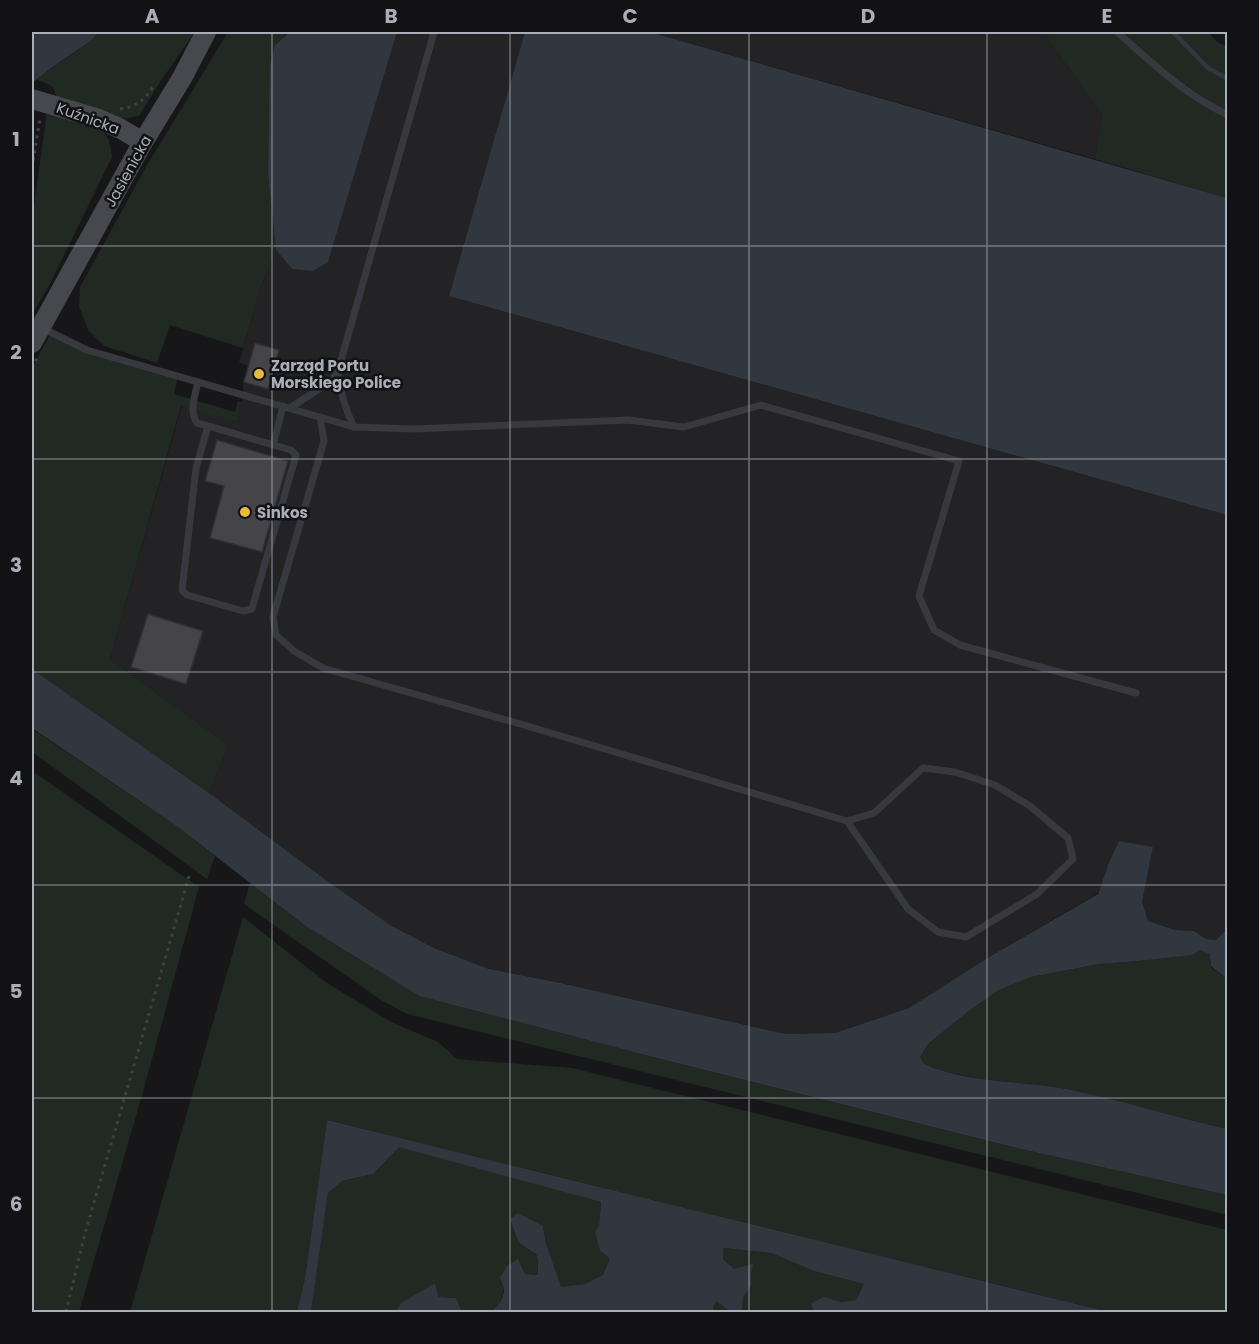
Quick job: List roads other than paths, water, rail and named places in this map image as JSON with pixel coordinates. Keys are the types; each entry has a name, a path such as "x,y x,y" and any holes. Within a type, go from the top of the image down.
{"main road":[{"name":"Jasienicka","path":"40,326 65,283 138,139 159,91 204,32"},
{"name":"Jasienicka","path":"40,326 76,244 106,184 182,78 204,32"},
{"name":"Kuźnicka","path":"37,101 96,118 138,139"}],"lane":[{"path":"273,445 287,407 331,381 338,371 434,32"},
{"path":"1117,32 1171,80 1227,115"},
{"path":"40,326 87,350 354,426 414,429 628,420 684,428 761,405 959,461 919,596 934,630 960,645 1136,693"},
{"path":"338,371 342,399 354,426"},
{"path":"198,382 193,408 197,423 208,426 273,445 291,450 295,458 252,609 243,611 187,595 182,590 196,468 208,426"},
{"path":"320,417 324,441 273,617 276,635 294,651 323,668 524,725 847,822 874,813 923,768 955,772 995,785 1030,806 1068,838 1073,859 1037,894 966,937 938,932 908,909 847,822"}],"waterway":[{"path":"1173,32 1208,68 1228,79"}],"place":[{"name":"Zarząd Portu Morskiego Police","path":"259,374"},
{"name":"Sinkos","path":"245,512"}]}
